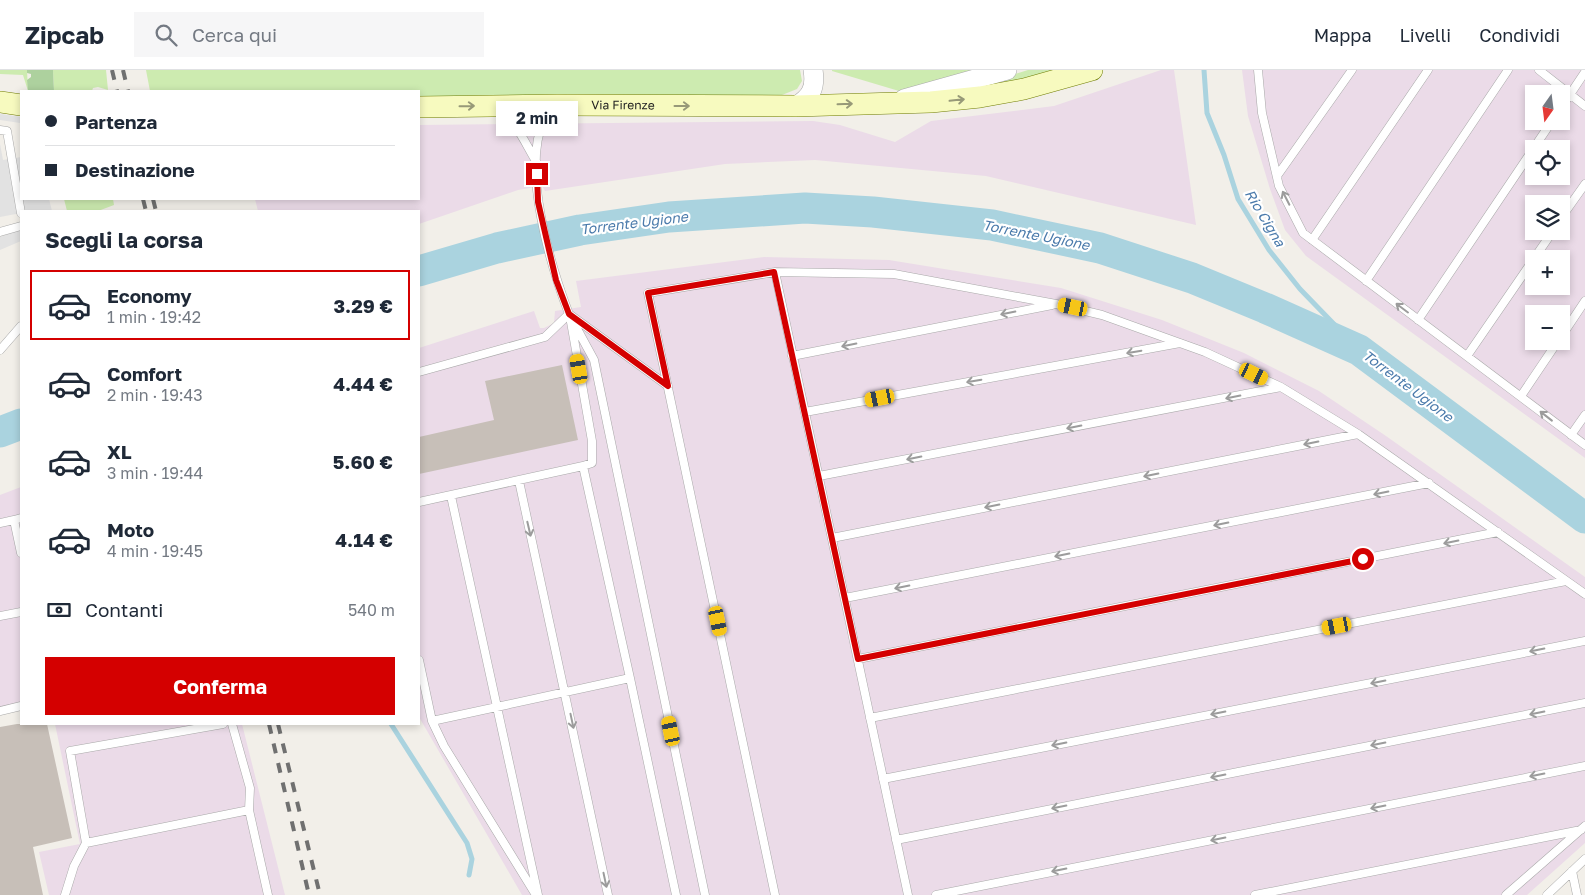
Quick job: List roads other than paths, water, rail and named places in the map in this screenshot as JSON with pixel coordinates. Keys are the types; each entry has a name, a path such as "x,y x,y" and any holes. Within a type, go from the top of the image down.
{"main road":[{"name":"Via Firenze","path":"420,107 796,106 932,102 1000,94 1058,81 1092,70"},
{"path":"0,102 20,105"}],"street":[{"path":"796,106 810,95 814,86 813,70"},
{"name":"Via Firenze","path":"890,103 1007,70"}],"lane":[{"path":"1258,70 1262,113 1279,186 1304,233 1585,445"},
{"path":"1277,176 1352,70"},
{"path":"1312,240 1428,70"},
{"path":"1366,281 1508,70"},
{"path":"1539,70 1558,85"},
{"path":"1585,72 1570,94 1585,106"},
{"path":"494,106 508,117 516,127 536,161"},
{"path":"557,106 544,118 537,145 538,202 556,280 569,314 594,360 705,895"},
{"path":"0,130 7,131 20,210"},
{"path":"1418,320 1546,130"},
{"path":"1570,205 1585,184"},
{"path":"0,232 20,226"},
{"path":"1467,356 1546,240"},
{"path":"774,272 908,895"},
{"path":"776,895 648,293 774,272 894,274 1056,304 1102,315 1182,343 1240,367 1281,387 1358,434 1585,594"},
{"path":"1570,324 1585,301"},
{"path":"792,356 1056,304"},
{"path":"569,314 668,386"},
{"path":"420,372 545,337 569,314"},
{"path":"420,502 592,463 592,442 569,314"},
{"path":"0,350 20,327"},
{"path":"805,412 1182,343"},
{"path":"1521,396 1552,350"},
{"path":"819,476 1281,387"},
{"path":"1571,435 1585,415"},
{"path":"832,538 1358,434"},
{"path":"583,466 676,895"},
{"path":"519,481 608,895"},
{"path":"845,598 1429,483"},
{"path":"451,496 537,895"},
{"path":"0,523 18,519 20,542"},
{"path":"858,659 1498,532"},
{"path":"870,718 1566,581"},
{"path":"0,616 20,612"},
{"path":"883,779 1585,641"},
{"path":"420,665 432,721 444,746 537,895"},
{"path":"432,721 630,678"},
{"path":"896,840 1585,704"},
{"path":"0,711 20,706"},
{"path":"65,895 74,866 86,843 70,751 217,725"},
{"path":"232,725 250,788 249,810 268,895"},
{"path":"936,895 1585,766"},
{"path":"86,843 249,810"},
{"path":"1255,895 1583,828"},
{"path":"1506,895 1583,828"},
{"path":"1547,895 1585,859"},
{"path":"1572,871 1577,895"}],"waterway":[{"name":"Rio Cigna","path":"1204,70 1207,113 1224,155 1238,199 1269,250 1300,289 1359,350"},
{"name":"Torrente Ugione","path":"420,271 497,248 580,230 669,217 805,208 873,212 992,225 1100,248 1192,278 1359,350 1585,518"},
{"name":"Torrente Ugione","path":"0,432 20,424"},
{"path":"392,725 467,843 472,859 469,875"}],"railway":[{"path":"112,70 117,90"},
{"path":"123,70 128,90"},
{"path":"143,200 146,210"},
{"path":"153,200 156,210"},
{"path":"269,725 309,895"},
{"path":"278,725 320,895"}]}
